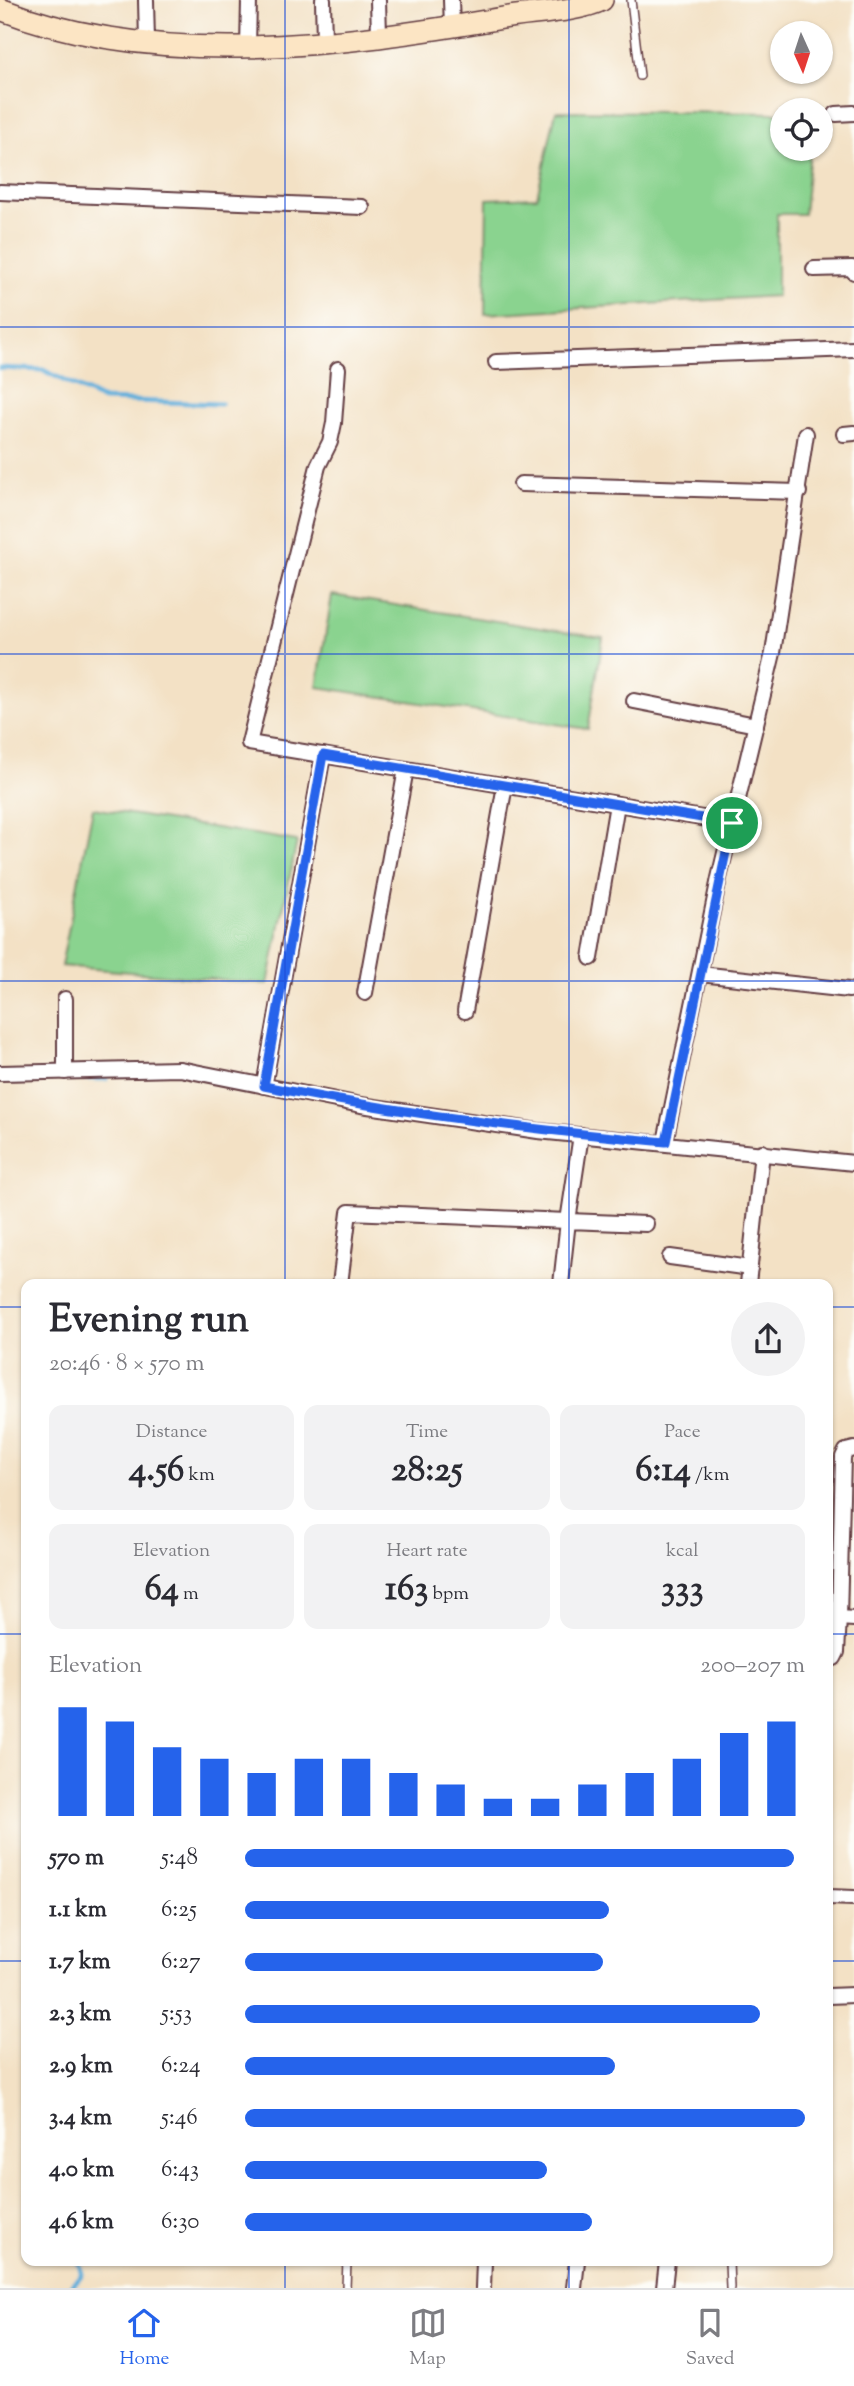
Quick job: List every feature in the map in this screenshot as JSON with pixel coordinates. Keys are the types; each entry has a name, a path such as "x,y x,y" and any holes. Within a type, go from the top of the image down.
{"main road":[{"path":"0,9 35,22 94,37 248,48 452,27 512,8 602,0"}],"street":[{"path":"146,0 147,42"},
{"path":"248,48 249,0"},
{"path":"323,0 324,41"},
{"path":"378,0 379,35"},
{"path":"451,0 452,27"},
{"path":"836,114 854,113"},
{"path":"0,192 362,207"},
{"path":"814,268 852,268 854,272"},
{"path":"496,362 854,349"},
{"path":"338,369 330,442 318,466 249,743 732,823"},
{"path":"666,1142 732,823 773,653 806,434"},
{"path":"521,484 799,492"},
{"path":"634,701 756,725"},
{"path":"264,1086 323,755"},
{"path":"365,993 406,769"},
{"path":"465,1011 505,785"},
{"path":"591,958 617,804"},
{"path":"701,974 849,990"},
{"path":"65,999 65,1072"},
{"path":"0,1073 180,1069 361,1105 581,1135 854,1163"},
{"path":"562,1279 581,1135"},
{"path":"749,1279 762,1152"},
{"path":"341,1279 349,1212 646,1224"},
{"path":"670,1257 750,1268"},
{"path":"833,1658 837,1651 839,1618 834,1556 843,1457 846,1451 854,1449"},
{"path":"839,1618 854,1619"},
{"path":"833,1897 854,1898"},
{"path":"833,1996 854,1995"},
{"path":"483,2288 484,2266"},
{"path":"574,2288 576,2266"},
{"path":"664,2288 666,2266"}],"lane":[{"path":"631,0 640,76"},
{"path":"346,2288 347,2266"},
{"path":"729,2266 730,2288"}],"green space":[{"path":"556,111 770,113 770,161 809,161 804,214 777,214 777,296 485,314 487,199 537,197"},
{"path":"332,595 603,638 588,729 317,687"},
{"path":"93,808 297,841 268,984 61,966"}],"waterway":[{"path":"0,368 43,370 103,400 221,404"},
{"path":"64,1078 106,1079"},
{"path":"70,2288 82,2274 80,2266"}],"route":[{"path":"323,755 732,823 666,1142 538,1131 361,1105 264,1086 323,755"}]}
